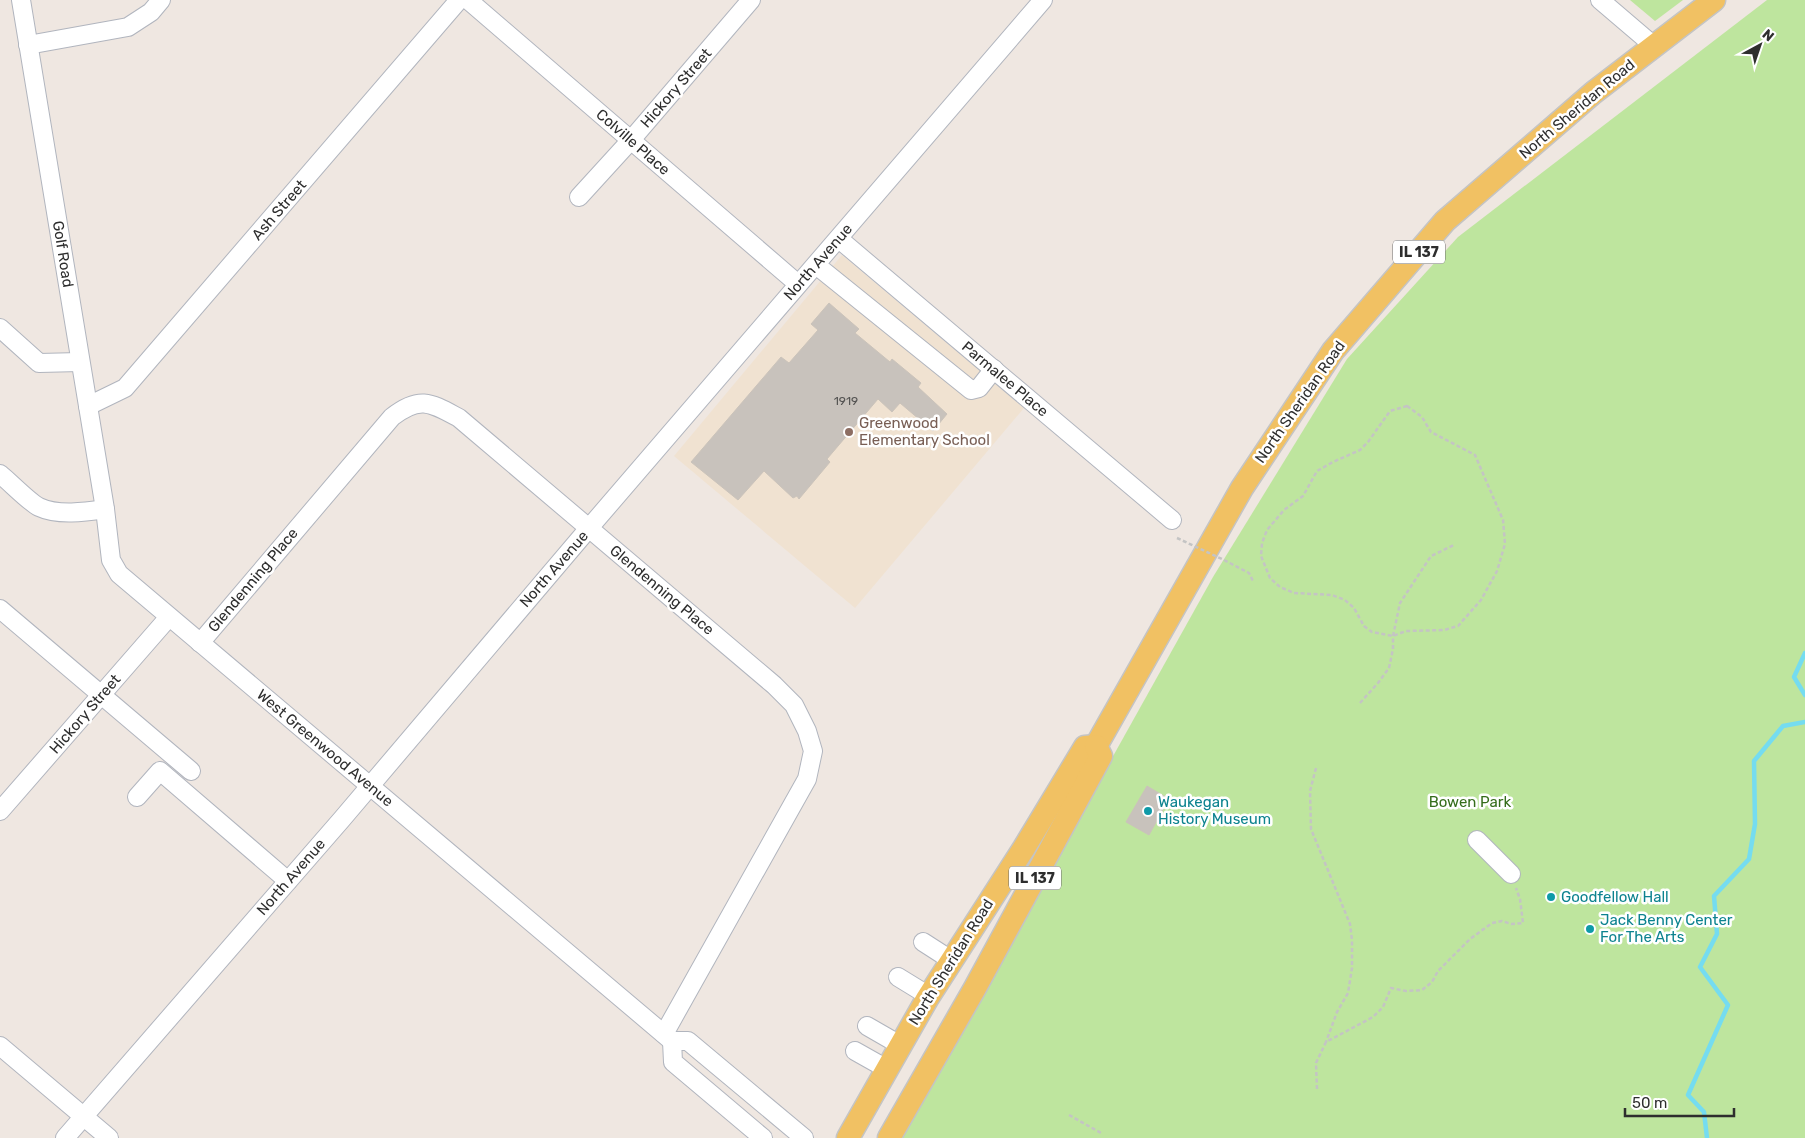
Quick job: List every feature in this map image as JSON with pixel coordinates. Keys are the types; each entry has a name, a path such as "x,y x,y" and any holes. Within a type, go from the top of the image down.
{"main road":[{"name":"North Sheridan Road","path":"1096,746 1242,488 1333,351 1445,221 1593,94 1714,0"},
{"name":"North Sheridan Road","path":"848,1138 929,996 1024,848 1085,747 1096,746"},
{"name":"North Sheridan Road","path":"888,1138 974,988 1102,756 1096,746"}],"street":[{"name":"Golf Road","path":"21,0 105,509"},
{"path":"28,45 128,27 151,12 161,0"},
{"name":"Ash Street","path":"88,406 125,388 459,0"},
{"name":"Colville Place","path":"468,0 798,284"},
{"name":"Hickory Street","path":"579,197 631,140 751,0"},
{"name":"North Avenue","path":"66,1138 1043,0"},
{"path":"1605,2 1654,46"},
{"name":"Parmalee Place","path":"839,239 1172,520"},
{"path":"816,265 971,390 979,388 994,370"},
{"path":"1,330 39,363 80,362"},
{"name":"Glendenning Place","path":"200,643 392,416 406,406 424,403 435,405 459,418 774,685 794,705 807,731 813,751 807,779 668,1038"},
{"path":"0,474 39,507 60,512 78,513 105,509"},
{"name":"West Greenwood Avenue","path":"105,509 112,560 119,574 668,1038 688,1041 804,1138"},
{"path":"0,609 191,771"},
{"name":"Hickory Street","path":"0,811 169,617"},
{"path":"137,797 160,771 288,880"},
{"path":"1477,840 1511,874"},
{"path":"923,942 951,960"},
{"path":"898,977 929,996"},
{"path":"867,1026 900,1045"},
{"path":"668,1038 673,1062 757,1136"},
{"path":"0,1046 109,1138"},
{"path":"855,1051 887,1069"}],"path":[{"path":"1407,406 1422,417 1431,432 1475,455 1503,520 1505,544 1497,571 1482,600 1458,626 1444,630 1406,631 1393,636 1372,632 1364,626 1354,608 1344,600 1332,595 1294,593 1280,587 1270,578 1261,556 1262,543 1267,530 1284,510 1303,496 1317,471 1360,450 1390,411 1407,406"},
{"path":"1177,538 1249,573 1253,581"},
{"path":"1360,703 1389,668 1400,603 1431,556 1454,545"},
{"path":"1316,768 1310,791 1311,829 1350,924 1352,940 1352,968 1348,993 1337,1012 1316,1063 1317,1089"},
{"path":"1326,1042 1373,1017 1383,1008 1391,988 1406,991 1422,990 1432,982 1438,971 1470,939 1492,923 1502,921 1511,924 1523,923 1520,899 1511,874"},
{"path":"1069,1115 1101,1133"}],"shaded area":[{"name":"Greenwood Elementary School","path":"842,255 1024,408 855,608 674,456"}],"green space":[{"path":"1630,0 1683,0 1655,21"},
{"name":"Bowen Park","path":"1767,0 1805,0 1805,1138 900,1138 1213,577 1347,359 1458,237"}],"building":[{"path":"829,303 859,329 855,333 890,362 892,359 921,383 918,387 947,414 933,431 900,403 892,412 878,399 827,459 830,462 799,499 797,496 793,498 764,471 738,500 691,462 781,357 789,363 818,330 811,324"},
{"name":"Waukegan History Museum","path":"1147,786 1169,799 1149,835 1126,822"}],"waterway":[{"path":"1805,653 1794,677 1805,695"},
{"path":"1707,1138 1704,1112 1688,1095 1728,1005 1700,967 1717,934 1714,896 1749,859 1755,824 1754,761 1783,726 1805,722"}],"place":[{"name":"Greenwood Elementary School","path":"849,432"},
{"name":"Waukegan History Museum","path":"1148,811"},
{"name":"Goodfellow Hall","path":"1551,897"},
{"name":"Jack Benny Center For The Arts","path":"1590,929"}]}
